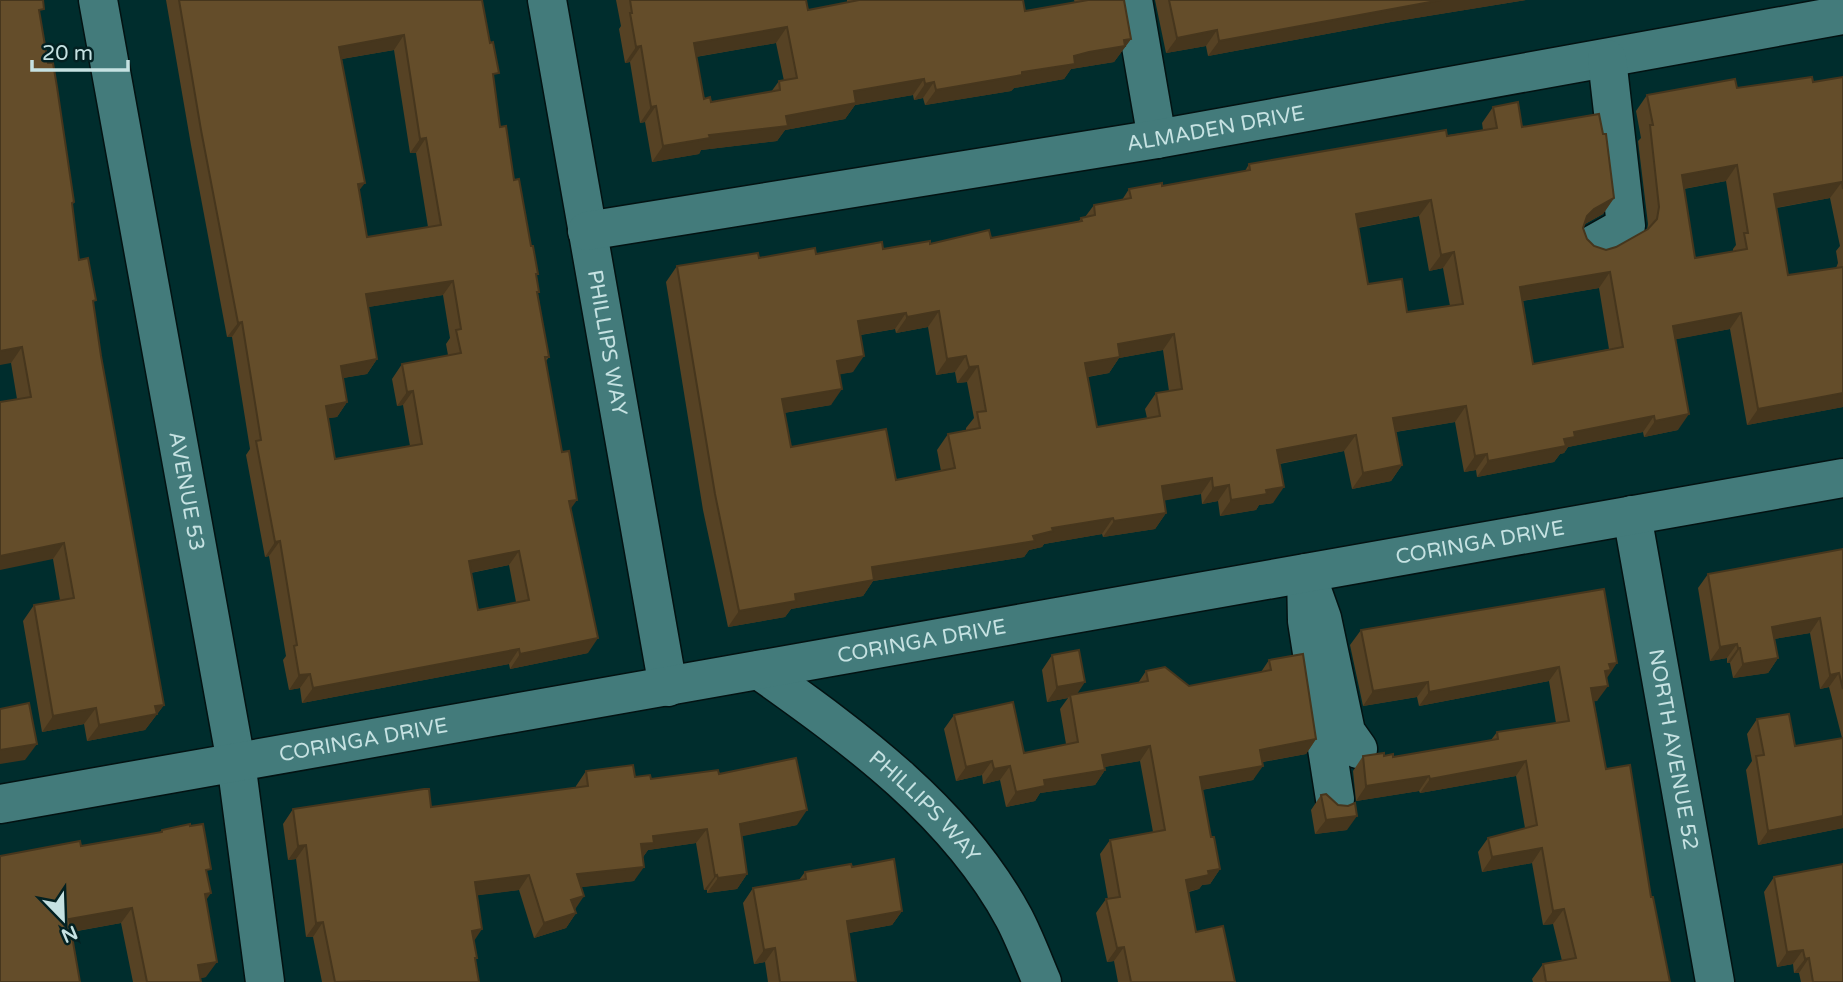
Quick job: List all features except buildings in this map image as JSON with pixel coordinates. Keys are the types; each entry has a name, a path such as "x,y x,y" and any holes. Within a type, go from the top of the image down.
{"street":[{"name":"AVENUE 53","path":"98,0 236,762 265,982"},
{"name":"PHILLIPS WAY","path":"547,0 668,687"},
{"path":"1133,0 1157,139"},
{"name":"ALMADEN DRIVE","path":"587,231 1157,139 1843,15"},
{"path":"1594,244 1626,226 1607,59"},
{"name":"CORINGA DRIVE","path":"0,804 1843,478"},
{"name":"NORTH AVENUE 52","path":"1632,515 1715,982"},
{"path":"1306,573 1322,618 1346,732 1358,749"},
{"path":"1306,573 1307,621 1335,799"},
{"name":"PHILLIPS WAY","path":"759,670 867,751 936,811 976,860 1014,918 1042,982"}]}
